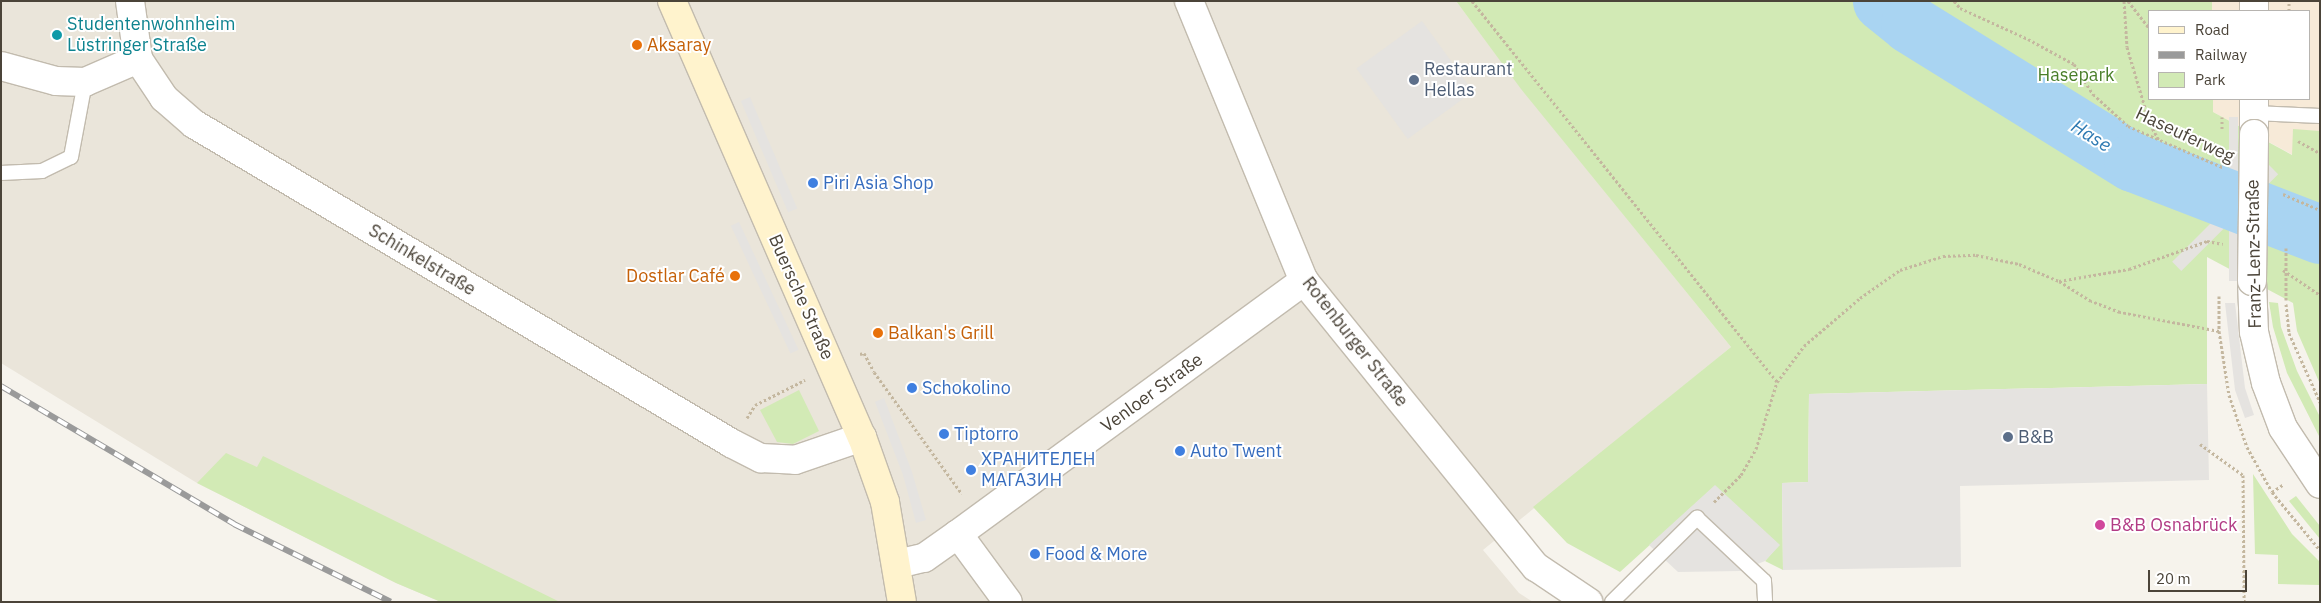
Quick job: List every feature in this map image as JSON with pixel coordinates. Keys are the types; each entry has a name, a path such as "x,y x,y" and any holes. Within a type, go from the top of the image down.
{"main road":[{"name":"Buersche Straße","path":"672,1 862,437 885,502 902,602"}],"street":[{"path":"1,66 56,82 85,82 138,59 130,1"},
{"name":"Rotenburger Straße","path":"1189,1 1304,281 1536,567 1588,602"},
{"name":"Schinkelstraße","path":"138,59 164,98 194,124 731,443 761,458 795,460 862,437"},
{"name":"Franz-Lenz-Straße","path":"2254,115 2252,281 2254,332 2266,383 2283,428 2320,484"},
{"name":"Venloer Straße","path":"897,564 924,558 1304,281"},
{"path":"958,534 1008,602"}],"lane":[{"path":"1,172 42,171 72,158 85,82"},
{"path":"2254,115 2320,116"},
{"path":"1612,602 1693,513 1764,581 1765,602"}],"path":[{"path":"1472,1 1777,382"},
{"name":"Haseuferweg","path":"1954,1 1960,8 2028,38 2074,64 2093,94 2128,126 2230,171"},
{"path":"2126,1 2127,47 2150,124 2159,140"},
{"path":"2126,1 2148,27"},
{"path":"2274,190 2320,210"},
{"path":"2059,281 2129,269 2207,241 2226,245"},
{"path":"1693,513 1741,475 1756,449 1777,382 1804,346 1860,298 1900,270 1943,256 1976,255 2019,264 2059,281 2091,300 2120,312 2219,330"},
{"path":"2275,264 2320,295"},
{"name":"Franz-Lenz-Straße","path":"2286,300 2289,333 2320,402"},
{"path":"864,352 874,372 980,518"},
{"path":"731,443 755,405 801,382"},
{"path":"2200,444 2243,475 2244,602"}],"shaded area":[{"path":"1,1 1456,1 1521,88 1731,347 1483,550 1519,593 1533,602 441,602 396,583 197,483 1,363"},
{"path":"2212,1 2320,1 2320,131 2293,130 2293,155 2213,112 2213,100 2311,100 2311,10 2212,10"},
{"name":"Restaurant Hellas","path":"1422,21 1473,91 1408,139 1356,69"},
{"path":"750,97 797,208 788,212 741,101"},
{"path":"2229,117 2238,117 2238,281 2229,281"},
{"path":"2269,165 2278,174 2181,271 2172,262"},
{"path":"739,222 799,350 790,354 731,226"},
{"path":"2225,303 2235,303 2245,388 2254,415 2245,418 2235,390"},
{"name":"B&B","path":"2207,384 2209,480 1960,486 1961,567 1783,570 1782,483 1808,482 1809,394"},
{"path":"884,398 912,472 926,520 916,523 903,475 875,402"},
{"path":"1715,485 1780,545 1765,561 1740,571 1678,572 1649,545"}],"green space":[{"name":"Hasepark","path":"1456,1 2212,1 2212,10 2148,10 2148,100 2213,100 2213,112 2292,155 2293,129 2320,131 2320,384 2297,331 2293,303 2207,257 2207,384 1809,394 1808,482 1782,483 1783,570 1765,561 1779,545 1715,486 1620,572 1567,543 1533,507 1731,347 1521,89"},
{"path":"2269,302 2278,303 2281,327 2297,371 2320,417 2320,438 2287,373 2273,327"},
{"path":"799,390 819,431 793,444 777,442 760,410"},
{"path":"226,453 257,467 263,456 560,602 441,602 396,583 197,483"},
{"path":"2253,474 2292,534 2320,562 2320,585 2278,584 2278,555 2255,554"},
{"path":"2296,496 2320,526 2320,539 2289,501"}],"waterway":[{"name":"Hase","path":"1882,1 1910,24 2133,162 2320,234"}],"railway":[{"path":"1,386 234,524 391,602"}],"place":[{"name":"Studentenwohnheim Lüstringer Straße","path":"57,35"},
{"name":"Aksaray","path":"637,45"},
{"name":"Restaurant Hellas","path":"1414,80"},
{"name":"Piri Asia Shop","path":"813,183"},
{"name":"Dostlar Café","path":"735,276"},
{"name":"Balkan's Grill","path":"878,333"},
{"name":"Schokolino","path":"912,388"},
{"name":"Tiptorro","path":"944,434"},
{"name":"B&B","path":"2008,437"},
{"name":"Auto Twent","path":"1180,451"},
{"name":"ХРАНИТЕЛЕН МАГАЗИН","path":"971,470"},
{"name":"B&B Osnabrück","path":"2100,525"},
{"name":"Food & More","path":"1035,554"}]}
